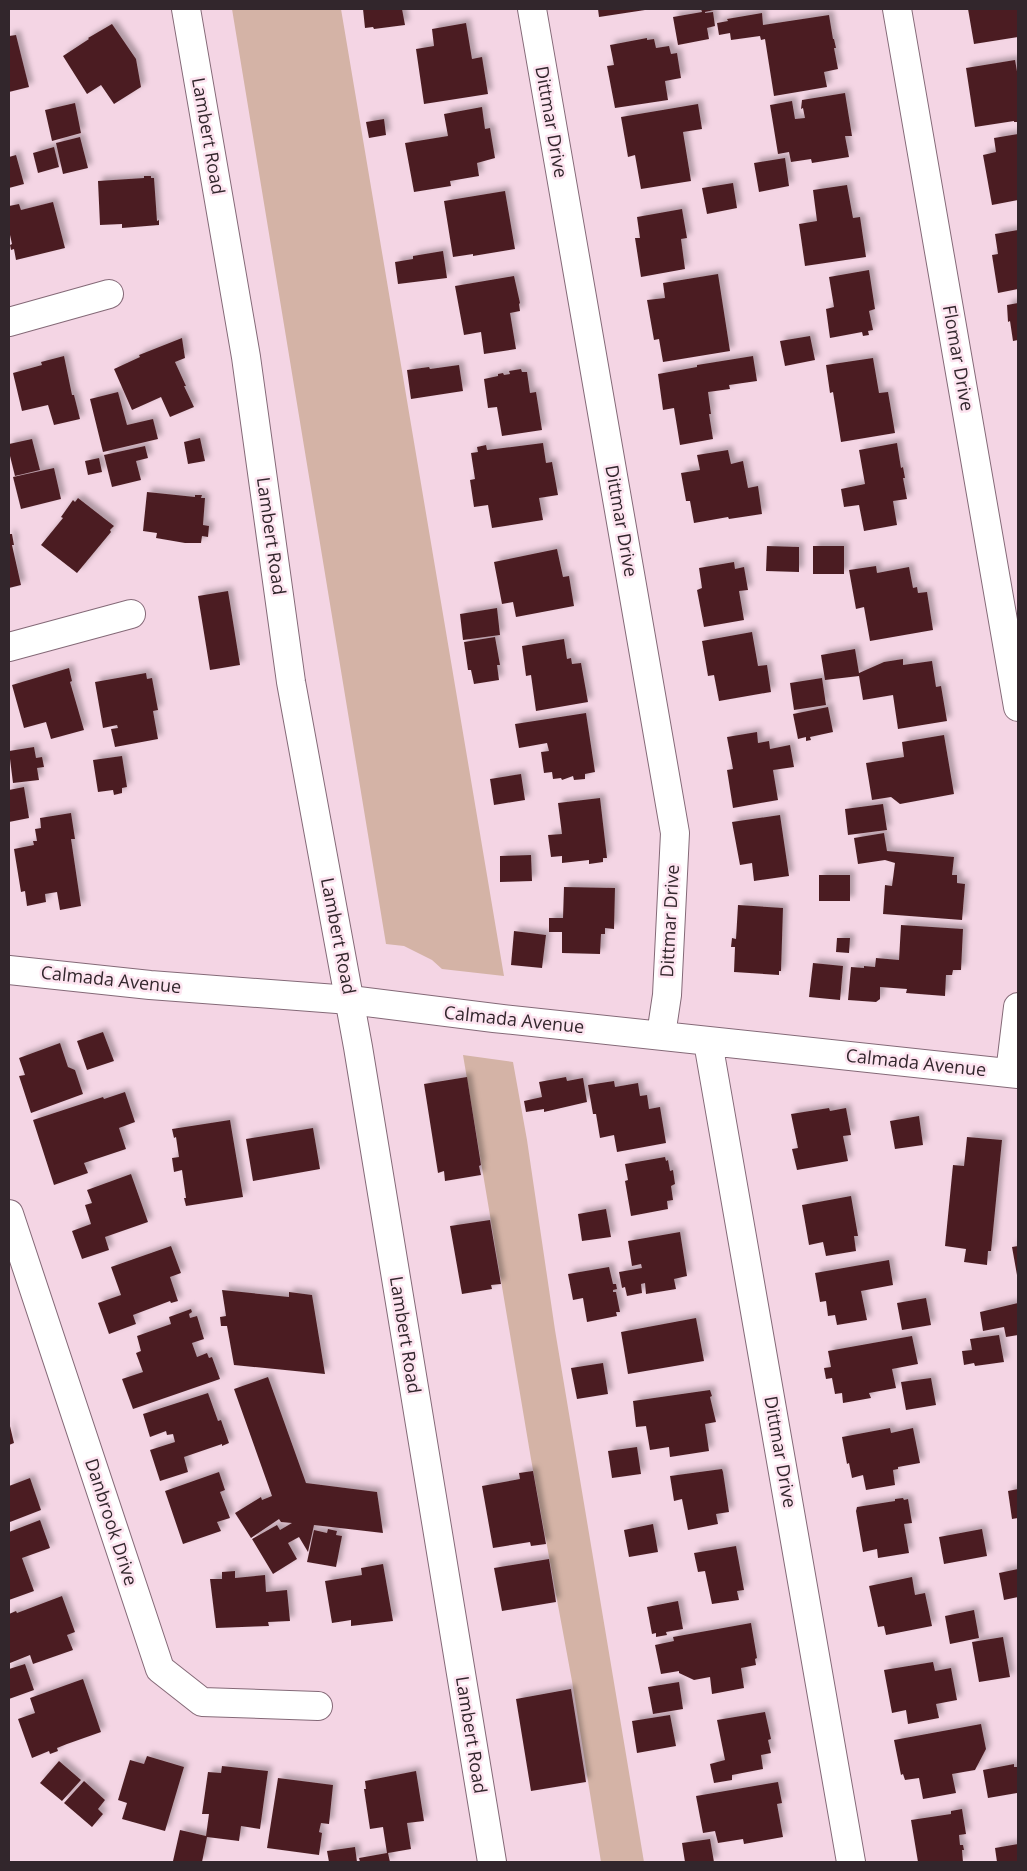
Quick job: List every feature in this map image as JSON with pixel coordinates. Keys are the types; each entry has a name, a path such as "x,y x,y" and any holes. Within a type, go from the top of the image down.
{"street":[{"name":"Lambert Road","path":"186,9 246,357 291,682 350,1000 492,1862"},
{"name":"Dittmar Drive","path":"532,9 675,833 667,995 662,1036"},
{"name":"Flomar Drive","path":"897,9 1018,707"},
{"path":"9,322 109,294"},
{"path":"9,647 131,614"},
{"name":"Calmada Avenue","path":"9,970 150,985 350,1000 708,1042 1014,1074"},
{"path":"1014,1074 1018,1007"},
{"name":"Dittmar Drive","path":"708,1042 852,1862"},
{"name":"Danbrook Drive","path":"9,1214 160,1669 202,1702 318,1706"}],"shaded area":[{"path":"232,9 341,9 504,976 442,969 432,960 404,946 386,944"},
{"path":"463,1055 513,1062 527,1140 555,1330 644,1862 601,1862 572,1681 531,1459"}],"building":[{"path":"363,9 402,9 405,25 374,29 373,27 365,28"},
{"path":"598,9 645,9 645,10 599,17"},
{"path":"701,9 714,9 705,12 713,12 715,26 707,28 709,39 678,45 673,17 702,12"},
{"path":"968,9 1018,9 1018,37 974,44"},
{"path":"762,13 763,25 829,15 838,69 824,72 827,87 774,96 765,39 761,40 760,36 731,40 730,33 719,35 717,23 728,21 727,19"},
{"path":"466,23 472,59 482,57 488,94 424,104 416,49 434,46 432,29"},
{"path":"112,24 136,59 141,87 114,104 101,85 87,94 63,56"},
{"path":"16,35 29,87 9,92 9,36"},
{"path":"647,38 647,40 654,39 656,48 669,46 671,54 677,53 681,78 665,81 668,100 615,108 607,66 614,65 610,45"},
{"path":"1015,60 1018,77 1018,122 975,127 966,68"},
{"path":"845,93 852,136 845,136 849,157 812,163 811,159 791,162 789,152 778,154 770,105 792,101 795,119 805,118 803,108 801,109 802,100"},
{"path":"75,103 81,133 52,141 45,110"},
{"path":"698,104 702,129 683,132 691,181 641,189 635,155 628,157 621,117"},
{"path":"482,107 485,129 490,128 495,158 477,163 479,176 450,181 451,186 414,192 405,143 448,136 444,114"},
{"path":"384,119 386,135 369,138 366,122"},
{"path":"1018,134 1018,200 992,205 983,155 996,152 994,138"},
{"path":"80,137 88,168 63,174 56,143"},
{"path":"54,147 59,167 38,173 33,153"},
{"path":"16,155 24,184 9,188 9,157"},
{"path":"785,158 789,186 759,192 754,163"},
{"path":"144,176 154,178 157,221 159,220 159,225 122,228 122,224 100,225 98,181 144,178"},
{"path":"733,183 737,208 707,214 702,188"},
{"path":"847,185 853,218 860,217 866,257 805,266 799,224 817,221 813,190"},
{"path":"505,191 515,249 473,256 473,254 453,257 444,201"},
{"path":"53,202 65,248 16,260 14,249 11,250 10,245 12,244 9,236 9,206 19,204 21,210"},
{"path":"682,209 687,238 681,239 685,269 641,277 635,238 640,238 637,217"},
{"path":"1018,230 1018,289 998,293 992,255 998,254 995,234"},
{"path":"443,251 447,278 398,284 395,262 413,259 413,256"},
{"path":"869,270 875,309 869,311 873,330 868,331 869,335 863,336 862,332 830,338 826,309 834,307 829,277"},
{"path":"718,274 730,351 663,362 659,339 654,340 647,300 665,298 663,283"},
{"path":"514,276 520,303 520,311 510,313 516,349 484,354 481,332 464,335 455,286"},
{"path":"1018,303 1018,340 1013,341 1010,321 1008,322 1007,305"},
{"path":"810,336 815,360 785,366 780,341"},
{"path":"182,338 185,358 175,362 194,407 170,417 161,397 132,410 114,369 140,357 139,355"},
{"path":"64,356 72,395 74,395 80,419 54,425 48,405 22,411 13,373 42,365 41,362"},
{"path":"753,356 757,381 729,385 730,389 708,392 713,439 680,445 674,408 663,410 658,374 697,367 697,365"},
{"path":"873,358 879,393 888,392 895,433 841,442 833,392 830,393 826,365"},
{"path":"459,365 463,391 411,399 407,370"},
{"path":"521,369 522,372 527,372 530,393 536,392 542,430 502,436 497,407 488,408 484,379 503,373 504,375 510,374 509,371"},
{"path":"118,392 127,425 153,419 158,439 103,452 90,399"},
{"path":"200,438 205,461 188,464 184,442"},
{"path":"32,439 40,470 15,476 9,444"},
{"path":"543,443 546,463 552,462 558,495 539,498 543,520 492,528 488,505 474,507 470,480 475,479 471,453 478,452 477,447 486,445 487,450"},
{"path":"897,443 901,468 903,467 905,478 903,478 907,499 893,501 897,525 864,531 859,505 844,507 841,489 865,484 859,450"},
{"path":"145,446 148,458 136,461 141,480 112,487 104,455"},
{"path":"728,450 731,464 743,461 748,488 758,486 762,514 694,523 690,501 686,501 681,473 700,470 697,455"},
{"path":"99,458 102,472 88,475 85,461"},
{"path":"54,468 61,499 21,509 13,477"},
{"path":"147,492 195,497 195,495 202,495 201,498 205,498 203,525 209,526 208,537 202,536 201,543 185,543 156,538 157,533 143,531"},
{"path":"78,498 114,526 77,573 41,545 63,518 61,517 73,500 75,502"},
{"path":"9,534 12,534 14,545 12,545 21,585 9,588"},
{"path":"767,546 799,547 799,572 766,571"},
{"path":"813,546 844,546 844,574 813,574"},
{"path":"557,549 563,577 569,576 574,606 516,617 513,602 502,604 494,562"},
{"path":"734,562 735,569 744,567 748,590 739,591 744,620 704,627 697,590 702,588 699,568"},
{"path":"876,566 877,573 909,567 913,588 917,587 918,593 927,592 933,630 870,641 864,607 856,609 849,570"},
{"path":"228,591 240,665 210,670 198,596"},
{"path":"497,608 500,635 463,640 460,614"},
{"path":"752,632 758,666 767,665 771,692 719,701 714,675 708,676 702,641"},
{"path":"495,637 500,665 497,665 499,680 474,684 471,670 468,670 464,642"},
{"path":"564,639 567,659 571,658 572,664 581,663 588,702 536,711 531,675 526,676 522,646"},
{"path":"855,649 859,673 884,662 903,659 903,665 932,661 936,687 941,686 947,721 898,729 893,695 863,700 859,676 825,680 821,655"},
{"path":"69,668 72,681 70,682 84,730 51,739 46,722 24,728 12,685"},
{"path":"146,673 147,679 152,678 158,710 153,711 158,739 115,747 111,729 118,728 117,725 103,728 95,682"},
{"path":"822,678 826,705 794,710 790,683"},
{"path":"828,707 833,732 810,737 811,740 806,741 806,737 798,739 793,714"},
{"path":"586,713 595,772 585,774 585,779 574,780 573,776 562,780 561,778 553,779 552,772 544,773 541,752 549,751 547,743 519,748 515,724"},
{"path":"757,732 758,743 769,741 770,749 790,745 794,767 773,770 778,800 733,808 727,770 733,769 727,737"},
{"path":"944,735 954,794 900,804 891,797 872,800 866,763 904,757 902,742"},
{"path":"34,747 36,758 42,757 44,767 37,768 39,780 13,783 9,751"},
{"path":"122,756 127,787 122,788 122,793 114,795 113,790 98,792 93,760"},
{"path":"521,774 525,800 494,805 490,779"},
{"path":"24,787 29,818 9,822 9,790"},
{"path":"600,798 607,858 603,858 603,862 589,864 589,860 562,863 562,856 551,857 548,835 562,834 558,803"},
{"path":"883,804 887,830 848,835 845,809"},
{"path":"71,813 75,839 71,839 81,906 60,910 57,892 45,894 46,902 27,906 25,891 21,892 14,849 34,845 33,841 37,841 35,829 41,828 40,818"},
{"path":"780,815 789,876 754,881 752,863 740,865 732,822"},
{"path":"884,833 887,851 954,857 952,875 957,875 957,883 965,884 962,920 883,914 885,885 892,886 895,863 885,860 858,864 854,838"},
{"path":"531,855 532,881 500,882 500,856"},
{"path":"819,875 850,875 850,901 819,901"},
{"path":"564,887 615,888 614,929 605,928 605,934 601,934 600,954 562,953 562,932 549,932 549,918 563,918"},
{"path":"738,905 783,908 781,971 779,971 779,975 734,972 735,947 731,947 732,938 736,939"},
{"path":"901,925 963,929 961,970 953,970 952,975 946,975 945,996 906,993 907,989 880,987 880,999 876,1002 848,1000 851,967 875,967 876,958 899,960"},
{"path":"514,931 546,935 542,968 511,965"},
{"path":"837,938 850,938 849,953 836,952"},
{"path":"813,963 843,966 840,1000 809,997"},
{"path":"103,1032 114,1061 87,1070 77,1041"},
{"path":"60,1043 68,1067 75,1070 83,1094 31,1113 19,1076 25,1075 19,1058"},
{"path":"467,1077 481,1175 445,1181 444,1171 438,1173 424,1084"},
{"path":"566,1077 567,1081 583,1078 587,1102 544,1112 544,1109 526,1112 524,1101 542,1097 539,1082"},
{"path":"614,1081 615,1087 638,1083 640,1096 647,1095 649,1109 660,1107 666,1143 617,1152 614,1135 600,1138 596,1114 593,1114 588,1085"},
{"path":"125,1092 135,1122 119,1128 126,1149 84,1163 88,1173 54,1185 33,1120 103,1097 104,1099"},
{"path":"829,1108 830,1111 846,1108 851,1135 843,1136 848,1161 797,1170 792,1149 798,1148 791,1114"},
{"path":"919,1116 923,1145 895,1149 890,1121"},
{"path":"230,1120 243,1197 186,1206 182,1170 174,1172 172,1158 179,1157 176,1137 174,1138 172,1129"},
{"path":"313,1128 320,1169 253,1181 246,1139"},
{"path":"967,1137 1002,1140 991,1251 988,1251 987,1265 964,1262 966,1249 945,1246 953,1165 964,1166"},
{"path":"665,1157 666,1161 668,1160 670,1171 673,1170 675,1184 671,1186 673,1200 667,1201 668,1209 631,1216 625,1181 628,1180 625,1164"},
{"path":"131,1174 148,1222 105,1237 109,1250 82,1259 72,1231 91,1224 85,1205 92,1203 87,1190"},
{"path":"851,1196 858,1236 854,1236 856,1251 826,1256 823,1242 809,1245 802,1205"},
{"path":"606,1209 611,1237 582,1241 578,1214"},
{"path":"490,1220 501,1284 491,1285 492,1289 462,1294 450,1226"},
{"path":"680,1232 687,1276 674,1279 676,1289 646,1294 645,1283 641,1284 642,1293 627,1296 625,1287 622,1288 619,1272 642,1268 641,1264 632,1266 628,1241"},
{"path":"171,1246 181,1273 170,1277 178,1301 171,1303 170,1301 133,1315 136,1324 109,1334 98,1303 121,1295 111,1267"},
{"path":"1018,1246 1018,1275 1017,1275 1012,1247"},
{"path":"889,1260 893,1285 861,1291 867,1320 837,1325 835,1315 828,1316 826,1301 820,1302 815,1273"},
{"path":"609,1267 613,1284 616,1284 617,1289 613,1290 613,1292 616,1292 620,1312 616,1312 617,1316 587,1322 583,1298 573,1300 568,1274"},
{"path":"222,1290 289,1297 289,1292 312,1295 325,1374 234,1365 227,1326 221,1326 220,1317 226,1316"},
{"path":"926,1298 931,1325 902,1330 897,1303"},
{"path":"1018,1303 1018,1335 1006,1337 1004,1327 983,1331 980,1312"},
{"path":"191,1309 190,1318 197,1316 204,1339 192,1343 197,1357 207,1353 209,1358 212,1357 220,1379 133,1409 122,1379 143,1372 136,1353 141,1351 137,1336 171,1324 169,1317"},
{"path":"696,1318 704,1361 628,1374 621,1332"},
{"path":"999,1335 1004,1362 975,1366 974,1363 964,1365 962,1351 972,1350 970,1339"},
{"path":"912,1336 918,1364 892,1369 896,1388 869,1393 871,1398 843,1403 842,1393 835,1394 832,1378 826,1379 824,1368 831,1367 828,1351"},
{"path":"603,1363 608,1394 577,1399 571,1368"},
{"path":"268,1377 306,1483 377,1492 383,1533 314,1525 308,1552 299,1537 288,1543 297,1559 273,1574 252,1539 277,1525 280,1530 292,1523 281,1522 279,1519 251,1538 235,1513 261,1497 262,1500 272,1496 234,1389"},
{"path":"931,1378 936,1405 906,1410 901,1382"},
{"path":"710,1390 716,1422 705,1424 709,1451 670,1457 669,1447 650,1450 646,1426 636,1427 633,1401"},
{"path":"208,1393 218,1421 221,1420 229,1443 184,1457 188,1472 160,1481 150,1450 175,1442 173,1434 167,1435 166,1431 150,1437 143,1414"},
{"path":"9,1422 14,1443 9,1445"},
{"path":"890,1428 891,1433 913,1428 920,1463 898,1467 898,1469 893,1470 895,1485 866,1490 863,1475 852,1478 849,1463 847,1464 842,1437"},
{"path":"637,1447 641,1474 612,1478 608,1451"},
{"path":"722,1469 729,1512 716,1514 718,1524 688,1530 682,1499 674,1501 670,1476"},
{"path":"533,1471 546,1544 531,1546 530,1542 493,1548 482,1486 520,1479 519,1473"},
{"path":"219,1472 225,1490 220,1492 230,1518 217,1522 221,1531 183,1544 165,1491"},
{"path":"30,1478 41,1510 10,1522 9,1486"},
{"path":"1018,1489 1018,1518 1012,1519 1008,1491"},
{"path":"903,1498 904,1500 908,1499 912,1523 904,1524 909,1553 878,1558 877,1549 863,1552 856,1511 857,1507"},
{"path":"40,1520 50,1548 22,1558 34,1591 9,1600 9,1532"},
{"path":"653,1524 658,1552 629,1557 624,1530"},
{"path":"328,1529 337,1531 336,1535 342,1536 336,1567 307,1562 314,1530 327,1533"},
{"path":"982,1529 987,1556 944,1564 939,1537"},
{"path":"736,1546 744,1590 737,1591 739,1600 712,1604 705,1571 698,1572 694,1553"},
{"path":"549,1559 556,1602 502,1611 494,1568"},
{"path":"383,1564 393,1621 351,1626 351,1620 332,1623 325,1581 362,1575 361,1568"},
{"path":"1018,1569 1018,1597 1004,1600 999,1573"},
{"path":"235,1571 235,1578 265,1575 266,1592 287,1590 290,1621 268,1622 269,1626 216,1628 210,1579 222,1579 222,1572"},
{"path":"912,1577 915,1595 925,1593 932,1626 886,1635 884,1626 878,1627 869,1586"},
{"path":"62,1596 75,1632 67,1635 73,1650 33,1664 30,1655 10,1663 9,1614 16,1611 17,1613"},
{"path":"678,1601 683,1629 666,1632 667,1635 656,1637 656,1633 652,1634 647,1607"},
{"path":"974,1610 979,1638 950,1644 945,1616"},
{"path":"751,1623 757,1658 755,1659 756,1665 741,1668 744,1688 712,1694 710,1677 694,1680 679,1673 679,1671 661,1674 655,1645 674,1641 673,1637"},
{"path":"1003,1637 1010,1677 979,1682 972,1642"},
{"path":"933,1662 935,1671 951,1668 957,1700 936,1704 939,1718 908,1724 906,1710 892,1713 884,1670"},
{"path":"25,1664 34,1690 9,1699 9,1669"},
{"path":"83,1679 101,1732 57,1748 58,1751 50,1754 49,1751 32,1758 18,1719 35,1713 30,1698"},
{"path":"679,1682 683,1709 653,1714 648,1687"},
{"path":"571,1689 586,1782 531,1791 516,1699"},
{"path":"765,1712 771,1739 768,1740 771,1753 761,1755 763,1769 732,1775 732,1780 714,1783 710,1764 725,1760 717,1720"},
{"path":"670,1715 676,1746 637,1753 632,1721"},
{"path":"981,1724 986,1749 975,1770 952,1774 956,1793 923,1799 919,1778 905,1780 903,1774 901,1775 894,1740"},
{"path":"147,1756 184,1767 165,1831 122,1819 127,1803 118,1800 130,1760 144,1764"},
{"path":"59,1761 81,1780 62,1801 40,1783"},
{"path":"1014,1764 1014,1767 1018,1767 1017,1793 988,1798 983,1770"},
{"path":"222,1766 268,1771 260,1829 241,1826 239,1841 207,1837 202,1862 173,1861 180,1830 206,1836 209,1814 202,1814 208,1772 221,1773"},
{"path":"416,1771 424,1821 407,1823 411,1849 388,1853 390,1862 360,1862 359,1858 387,1853 383,1827 370,1829 364,1789 366,1789 365,1781"},
{"path":"278,1778 333,1785 329,1824 321,1823 319,1832 322,1833 319,1855 267,1848"},
{"path":"84,1781 105,1800 98,1809 103,1814 92,1827 64,1803"},
{"path":"778,1782 782,1803 777,1804 783,1837 744,1844 743,1839 718,1843 715,1831 703,1833 696,1796"},
{"path":"962,1809 966,1834 959,1835 960,1845 963,1845 964,1850 962,1850 963,1862 918,1862 911,1820 951,1814 951,1811"},
{"path":"710,1839 714,1862 685,1862 682,1843"},
{"path":"1018,1844 1018,1862 997,1862 995,1848"},
{"path":"355,1847 357,1862 329,1862 327,1851"}]}
